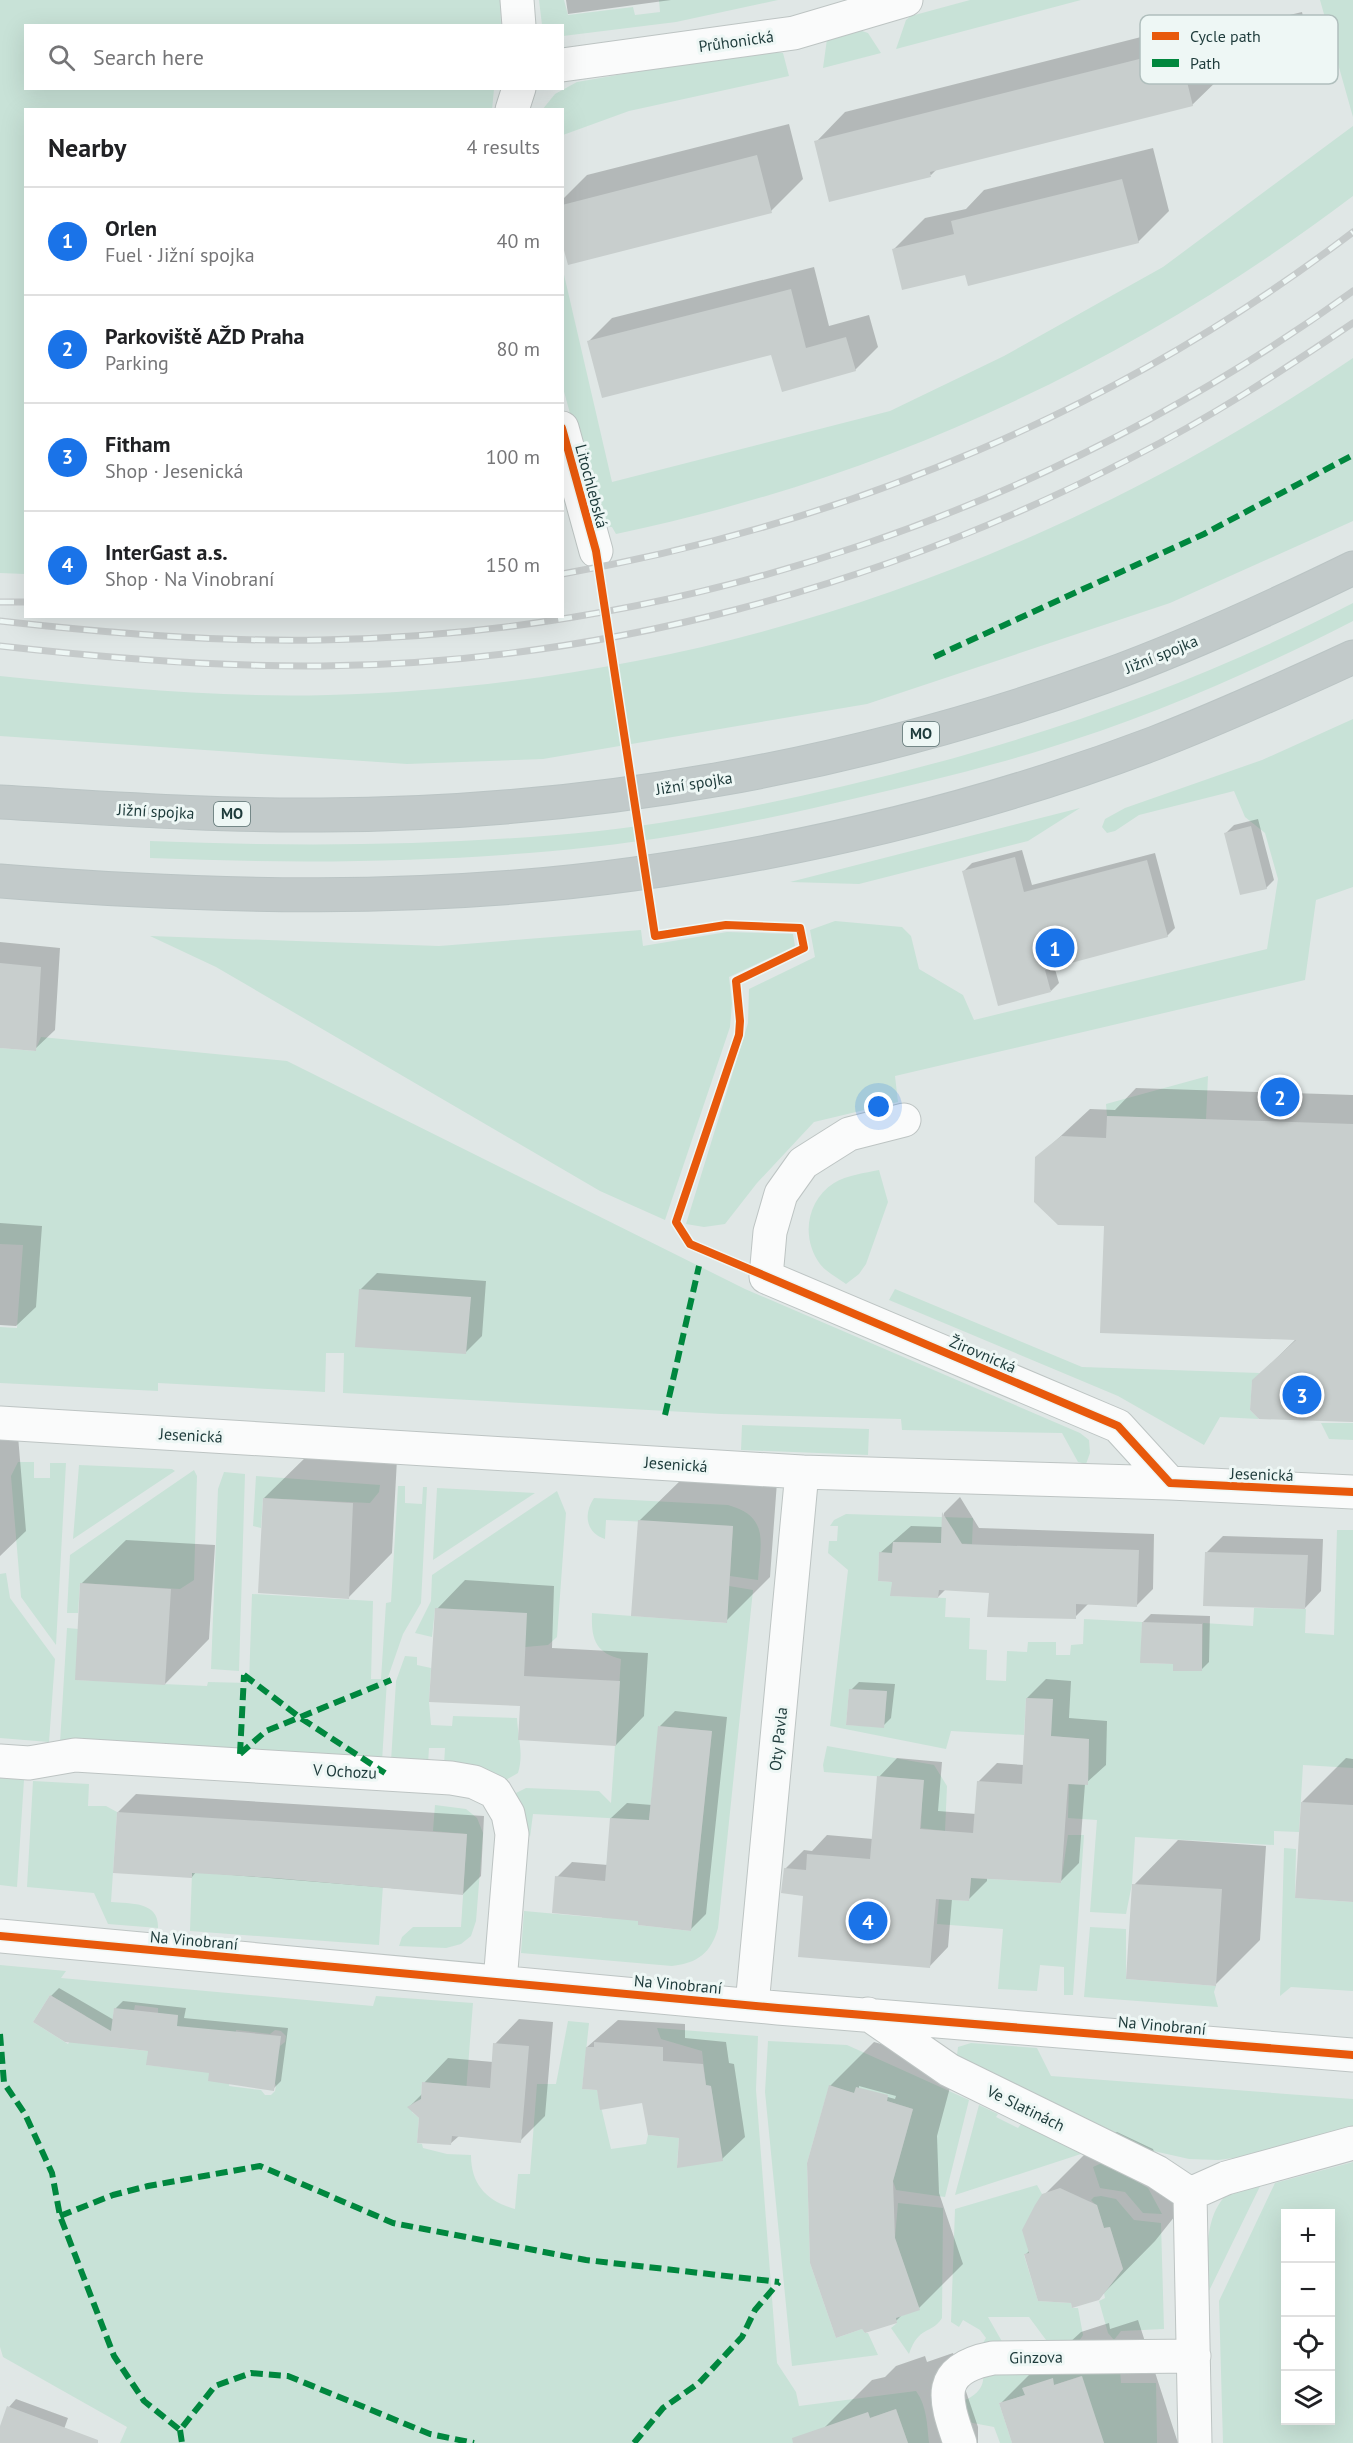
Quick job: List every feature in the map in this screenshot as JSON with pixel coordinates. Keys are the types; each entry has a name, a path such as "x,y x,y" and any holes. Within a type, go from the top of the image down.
{"highway":[{"name":"Jižní spojka","path":"0,802 244,814 369,814 554,802 687,785 797,765 895,742 1013,707 1193,642 1353,568"},
{"path":"0,881 204,892 418,891 632,874 726,859 843,836 948,810 1051,779 1153,744 1242,708 1353,657"}],"street":[{"path":"517,0 519,24"},
{"name":"Průhonická","path":"564,65 794,33 906,0"},
{"path":"513,108 518,90"},
{"name":"Litochlebská","path":"564,436 596,551"},
{"name":"Žirovnická","path":"904,1120 849,1134 803,1163 781,1194 770,1232 766,1277 1118,1426 1170,1483"},
{"name":"Jesenická","path":"0,1423 802,1472 1170,1483 1353,1492"},
{"name":"Oty Pavla","path":"752,2005 802,1472"},
{"name":"V Ochozu","path":"0,1761 29,1763 75,1755 407,1774 474,1782 495,1792 508,1814 512,1834 500,1982"},
{"name":"Na Vinobraní","path":"0,1936 752,2005 1353,2055"},
{"name":"Ve Slatinách","path":"866,2013 950,2070 1157,2172 1190,2194"},
{"path":"1195,2443 1190,2194 1226,2178 1353,2143"},
{"name":"Ginzova","path":"960,2443 946,2400 948,2384 960,2368 975,2361 993,2358 1194,2356"}],"green space":[{"path":"0,0 500,0 501,24 24,24 24,90 494,90 492,108 24,108 24,574 0,573"},
{"path":"539,0 564,0 568,15 633,7 635,15 660,12 659,0 778,0 676,22 564,36 564,24 542,24"},
{"path":"970,0 1081,0 896,49 906,20 911,16"},
{"path":"1320,0 1353,0 1353,117 1338,64 1338,15 1324,15"},
{"path":"856,29 868,33 881,53 823,68 827,39"},
{"path":"762,50 783,53 789,76 629,111 564,135 564,108 544,108 555,94 577,82"},
{"path":"1353,126 1353,196 1269,256 1183,311 1094,361 1003,406 910,446 814,481 716,510 616,534 612,527 601,526 564,392 564,275 612,482 890,411 1004,356 1163,267"},
{"path":"1353,358 1353,521 1170,603 867,704 543,759 407,764 0,736 0,676 205,693 328,695 466,686 602,667 735,639 865,601 992,553 1116,497 1236,432"},
{"path":"1353,603 1353,621 1239,676 1122,723 1042,750 975,769 761,819 626,843 481,856 371,861 150,858 150,841 374,844 487,840 630,827 783,800 975,752 1104,711 1230,661"},
{"path":"1353,719 1353,887 1316,900 1305,980 895,1076 898,1102 814,1122 757,1183 725,1224 704,1227 686,1224 748,1023 749,989 815,957 810,930 835,921 902,927 911,936 919,969 963,995 974,1020 1267,949 1278,879 1265,833 1245,817 1234,791 1139,815 1115,831 1107,833 1102,827 1105,819 1125,808 1262,760"},
{"path":"1080,808 1028,841 859,884 790,882"},
{"path":"641,930 643,946 727,932 793,934 795,946 729,977 732,1003 730,1027 665,1220 600,1191 216,967 150,936 439,946"},
{"path":"41,1037 287,1061 745,1289 1080,1433 1089,1440 1090,1453 1086,1464 1078,1462 1062,1433 902,1430 901,1419 721,1414 343,1393 344,1353 326,1353 325,1392 158,1383 158,1391 0,1383 0,1327 17,1328 23,1245 0,1244 0,1048 35,1051"},
{"path":"1208,1076 1206,1119 1107,1116 1106,1104"},
{"path":"879,1170 888,1202 866,1264 859,1274 846,1284 823,1267 814,1254 810,1243 809,1220 817,1200 834,1183 850,1176"},
{"path":"895,1289 1082,1367 1260,1373 1252,1381 1250,1410 1259,1419 1220,1417 1204,1445 1118,1396 889,1300"},
{"path":"1321,1423 1353,1423 1353,1440 1329,1439"},
{"path":"742,1425 869,1429 868,1455 741,1450"},
{"path":"18,1462 34,1462 34,1478 50,1478 50,1463 66,1463 56,1645 21,1597 11,1476"},
{"path":"79,1465 172,1469 175,1471 73,1539"},
{"path":"194,1470 197,1476 194,1580 180,1589 80,1583 78,1613 67,1613 70,1555"},
{"path":"224,1472 245,1474 239,1671 211,1669 218,1489"},
{"path":"256,1476 380,1485 379,1492 370,1503 263,1498 261,1528 253,1526"},
{"path":"398,1486 405,1486 405,1503 422,1504 423,1487 427,1487 421,1603 403,1634 387,1680 382,1761 60,1743 67,1628 79,1629 76,1680 207,1686 208,1682 249,1683 252,1594 373,1601 371,1679 381,1679 386,1603 391,1602"},
{"path":"437,1488 535,1493 433,1560"},
{"path":"557,1491 566,1513 557,1637 548,1645 525,1647 435,1609 432,1637 415,1633 431,1601 432,1575"},
{"path":"594,1498 728,1505 742,1510 757,1525 760,1534 758,1580 730,1576 733,1526 606,1520 605,1539 590,1528 588,1522 588,1510"},
{"path":"846,1514 973,1518 972,1544 954,1543 955,1532 951,1526 942,1529 941,1543 893,1542 892,1553 879,1553 878,1581 892,1582 891,1596 946,1598 945,1617 970,1618 969,1649 987,1650 986,1680 1006,1681 1007,1651 1027,1652 1028,1642 1056,1642 1056,1655 1070,1655 1071,1645 1083,1644 1084,1619 1142,1622 1141,1663 1173,1664 1173,1670 1202,1671 1203,1623 1253,1626 1254,1608 1306,1609 1305,1633 1334,1635 1337,1530 1353,1530 1353,1768 1303,1765 1299,1832 1274,1831 1274,1845 1135,1837 1132,1884 1126,1914 1090,1912 1097,1820 1068,1818 1069,1784 1088,1785 1089,1739 1051,1736 1052,1699 1026,1698 1024,1735 951,1731 946,1749 830,1726 848,1570 828,1553 829,1541 837,1541 838,1526 830,1526 834,1520","holes":["849,1690 887,1691 884,1727 846,1725"]},
{"path":"6,1573 10,1598 55,1659 49,1742 0,1738 0,1574"},
{"path":"729,1586 753,1590 718,1928 712,1944 696,1959 672,1966 521,1953 524,1911 602,1918 608,1849 626,1819 533,1814 530,1837 512,1795 526,1788 599,1791 611,1803 621,1659 605,1653 596,1643 592,1630 592,1613 726,1623","holes":["659,1726 712,1731 691,1931 638,1925"]},
{"path":"405,1656 417,1657 417,1665 431,1668 429,1702 431,1725 452,1726 453,1716 517,1718 521,1752 518,1773 504,1781 444,1765 445,1748 429,1748 428,1764 391,1761 396,1681"},
{"path":"827,1746 934,1765 947,1786 945,1831 921,1828 923,1780 824,1772"},
{"path":"0,1778 24,1780 17,1887 0,1885"},
{"path":"33,1781 89,1784 88,1806 106,1806 117,1812 111,1902 149,1908 157,1919 158,1928 108,1924 94,1893 27,1887"},
{"path":"435,1805 466,1809 477,1818 483,1833 476,1921 471,1936 461,1944 446,1948 399,1946 402,1937 413,1927 461,1927 467,1834 433,1831"},
{"path":"1068,1835 1084,1835 1073,1995 1064,1995 1064,1967 1040,1965 1037,1991 998,1989 1003,1929 937,1924 939,1899 969,1901 971,1878 1061,1883"},
{"path":"1284,1848 1296,1849 1295,1898 1353,1902 1353,1991 1291,1987 1280,1996"},
{"path":"192,1872 383,1885 379,1945 190,1931"},
{"path":"1090,1927 1126,1929 1126,1979 1216,1986 1214,1992 1218,2007 1084,1997"},
{"path":"0,1965 66,1971 61,1978 373,2006 376,1996 473,2003 466,2092 456,2085 422,2082 421,2099 413,2103 412,2112 419,2118 417,2143 422,2144 423,2148 447,2154 471,2155 474,2175 482,2190 496,2201 515,2209 518,2174 530,2174 537,2084 556,2084 568,2021 589,2023 582,2089 597,2090 611,2149 646,2144 648,2135 679,2138 677,2165 722,2161 711,2086 706,2085 702,2051 661,2039 657,2028 758,2036 756,2090 777,2363 796,2392 799,2406 916,2391 924,2409 929,2443 908,2443 896,2409 870,2418 868,2412 816,2443 120,2443 127,2427 3,2357 0,2347","holes":["50,1995 86,2016 68,2044 33,2022","135,2005 158,2008 158,2013 178,2016 172,2068 147,2065 148,2051 110,2047 114,2009 134,2010","236,2030 270,2034 275,2030 281,2031 286,2036 285,2042 280,2046 272,2080 276,2085 275,2091 271,2095 265,2095 261,2090 229,2086"]},
{"path":"768,2041 847,2045 969,2100 945,2197 896,2190 893,2181 913,2109 887,2101 888,2095 854,2093 829,2086 807,2163 810,2263 836,2338 862,2329 868,2333 878,2355 792,2366 765,2092"},
{"path":"971,2043 1037,2048 1051,2076 1353,2099 1353,2133 1257,2155 1218,2160 1189,2159 1149,2150 967,2065 957,2055 958,2047"},
{"path":"979,2105 998,2114 996,2117 1018,2128 1021,2124 1084,2153 955,2195"},
{"path":"1104,2162 1148,2188 1162,2214 1143,2213 1125,2192 1100,2188 1093,2167"},
{"path":"1353,2162 1353,2443 1223,2443 1219,2301 1275,2183"},
{"path":"1266,2174 1207,2295 1208,2238 1215,2211 1232,2190"},
{"path":"1037,2185 1042,2194 1029,2253 1024,2255 1038,2301 1071,2303 1072,2308 1078,2308 1083,2335 1078,2343 1049,2344 1029,2317 988,2317 1004,2345 983,2343 986,2338 980,2330 963,2320 959,2327 951,2322 955,2209"},
{"path":"1101,2196 1116,2199 1134,2220 1161,2223 1164,2329 1121,2331 1114,2340 1108,2333 1099,2301 1105,2298 1104,2293 1123,2269 1110,2227 1104,2228 1097,2206 1091,2200"},
{"path":"898,2203 943,2208 942,2318 934,2327 921,2334 909,2354 891,2328 897,2323 896,2318 919,2309 895,2238"},
{"path":"983,2369 1120,2370 1121,2383 1156,2383 1157,2443 1104,2443 1081,2376 1054,2385 1052,2379 1023,2388 1025,2395 999,2403 1012,2443 1000,2443 994,2427 962,2421 957,2403 978,2391 983,2382"}],"building":[{"path":"1140,59 1140,84 1188,84 1193,106 930,172 931,177 829,202 814,141"},
{"path":"757,155 772,213 568,265 564,250 564,204"},
{"path":"1122,179 1139,243 968,286 965,275 902,290 892,249 954,234 951,221"},
{"path":"791,289 806,348 846,337 856,371 782,392 771,355 602,398 587,341"},
{"path":"1251,826 1267,889 1240,895 1224,833"},
{"path":"1015,857 1024,892 1147,860 1168,937 1045,970 1051,992 998,1006 962,871"},
{"path":"0,963 41,967 36,1051 0,1048"},
{"path":"1107,1116 1353,1124 1353,1422 1259,1419 1250,1410 1252,1380 1296,1340 1100,1333 1104,1226 1058,1225 1034,1202 1035,1157 1061,1136 1106,1138"},
{"path":"359,1289 471,1297 466,1354 355,1347"},
{"path":"263,1498 353,1503 349,1599 258,1593"},
{"path":"942,1512 962,1544 1139,1550 1137,1607 1076,1604 1076,1619 987,1617 989,1593 939,1590 938,1598 890,1596 892,1582 878,1581 879,1552 892,1553 893,1542 941,1543"},
{"path":"638,1520 733,1526 727,1623 631,1616"},
{"path":"1205,1552 1308,1555 1305,1609 1203,1606"},
{"path":"80,1583 171,1589 165,1685 75,1680"},
{"path":"435,1608 527,1613 524,1676 620,1681 616,1746 518,1740 520,1706 429,1702"},
{"path":"1142,1622 1202,1624 1202,1671 1173,1671 1173,1664 1140,1663"},
{"path":"849,1689 887,1691 884,1728 846,1725"},
{"path":"1026,1698 1053,1699 1051,1736 1089,1739 1088,1785 1068,1784 1061,1883 971,1878 969,1901 936,1899 930,1968 798,1957 803,1896 781,1893 784,1868 806,1870 807,1854 870,1859 877,1776 924,1780 920,1829 973,1833 977,1781 1022,1784"},
{"path":"658,1726 712,1731 691,1931 638,1925 638,1921 552,1913 555,1876 605,1881 610,1818 649,1820"},
{"path":"1301,1802 1353,1805 1353,1902 1295,1898"},
{"path":"117,1812 467,1834 463,1895 275,1878 192,1873 192,1878 113,1873"},
{"path":"1132,1884 1222,1889 1216,1986 1126,1979"},
{"path":"50,1995 111,2031 114,2008 178,2015 177,2026 281,2036 274,2091 208,2081 209,2073 146,2065 148,2051 65,2042 33,2022"},
{"path":"594,2042 663,2047 663,2061 703,2064 706,2085 711,2086 723,2161 677,2168 679,2138 648,2135 642,2103 600,2110 597,2090 582,2089 586,2047 594,2047"},
{"path":"493,2043 529,2046 521,2143 452,2136 451,2145 417,2143 419,2118 407,2107 421,2099 422,2082 490,2088"},
{"path":"829,2085 854,2093 856,2087 888,2095 887,2101 913,2109 893,2181 895,2238 920,2310 896,2318 897,2323 865,2333 862,2329 836,2338 810,2263 807,2163"},
{"path":"1060,2188 1097,2205 1104,2228 1110,2227 1123,2269 1099,2300 1072,2308 1071,2303 1038,2301 1024,2254 1029,2253 1022,2230 1035,2205 1042,2194"},
{"path":"1082,2376 1104,2443 1012,2443 999,2403 1025,2395 1022,2388 1053,2378 1054,2385"},
{"path":"7,2406 98,2440 98,2443 0,2443 0,2426"},
{"path":"896,2409 908,2443 793,2443 792,2438 868,2412 870,2418"}],"railway":[{"path":"564,574 669,552 774,524 877,490 978,450 1076,405 1172,353 1264,295 1353,232"},
{"path":"564,618 597,613 732,584 864,544 993,495 1118,436 1238,368 1353,291"},
{"path":"0,646 120,658 241,665 322,666 427,661 532,650 636,633 740,609 841,579 941,544 1038,503 1133,457 1190,426 1353,323"},
{"path":"0,602 24,602"},
{"path":"0,621 161,636 241,640 322,640 461,632 561,618"}],"marked path":[{"path":"934,657 1204,534 1353,455"},
{"path":"665,1415 699,1266"},
{"path":"244,1675 302,1719 385,1773"},
{"path":"240,1754 244,1675"},
{"path":"240,1754 266,1731 391,1680"},
{"path":"0,2034 4,2083 25,2114 52,2173 60,2216 114,2356 144,2401 180,2430 215,2386 251,2373 288,2376 430,2434 474,2443"},
{"path":"60,2216 113,2195 148,2186 260,2166 393,2223 586,2260 779,2282"},
{"path":"634,2443 663,2408 699,2383 742,2337 755,2310 779,2282"},
{"path":"180,2430 182,2443"}],"cycle path":[{"path":"564,435 596,551 655,936 726,925 800,928 804,948 736,981 739,1035 676,1222 690,1244 1118,1426 1170,1483 1353,1492"},
{"path":"0,1936 778,2008 1353,2055"}],"place":[{"name":"Orlen","path":"1055,948"},
{"name":"Parkoviště AŽD Praha","path":"1280,1097"},
{"name":"Fitham","path":"1302,1395"},
{"name":"InterGast a.s.","path":"868,1921"}]}
